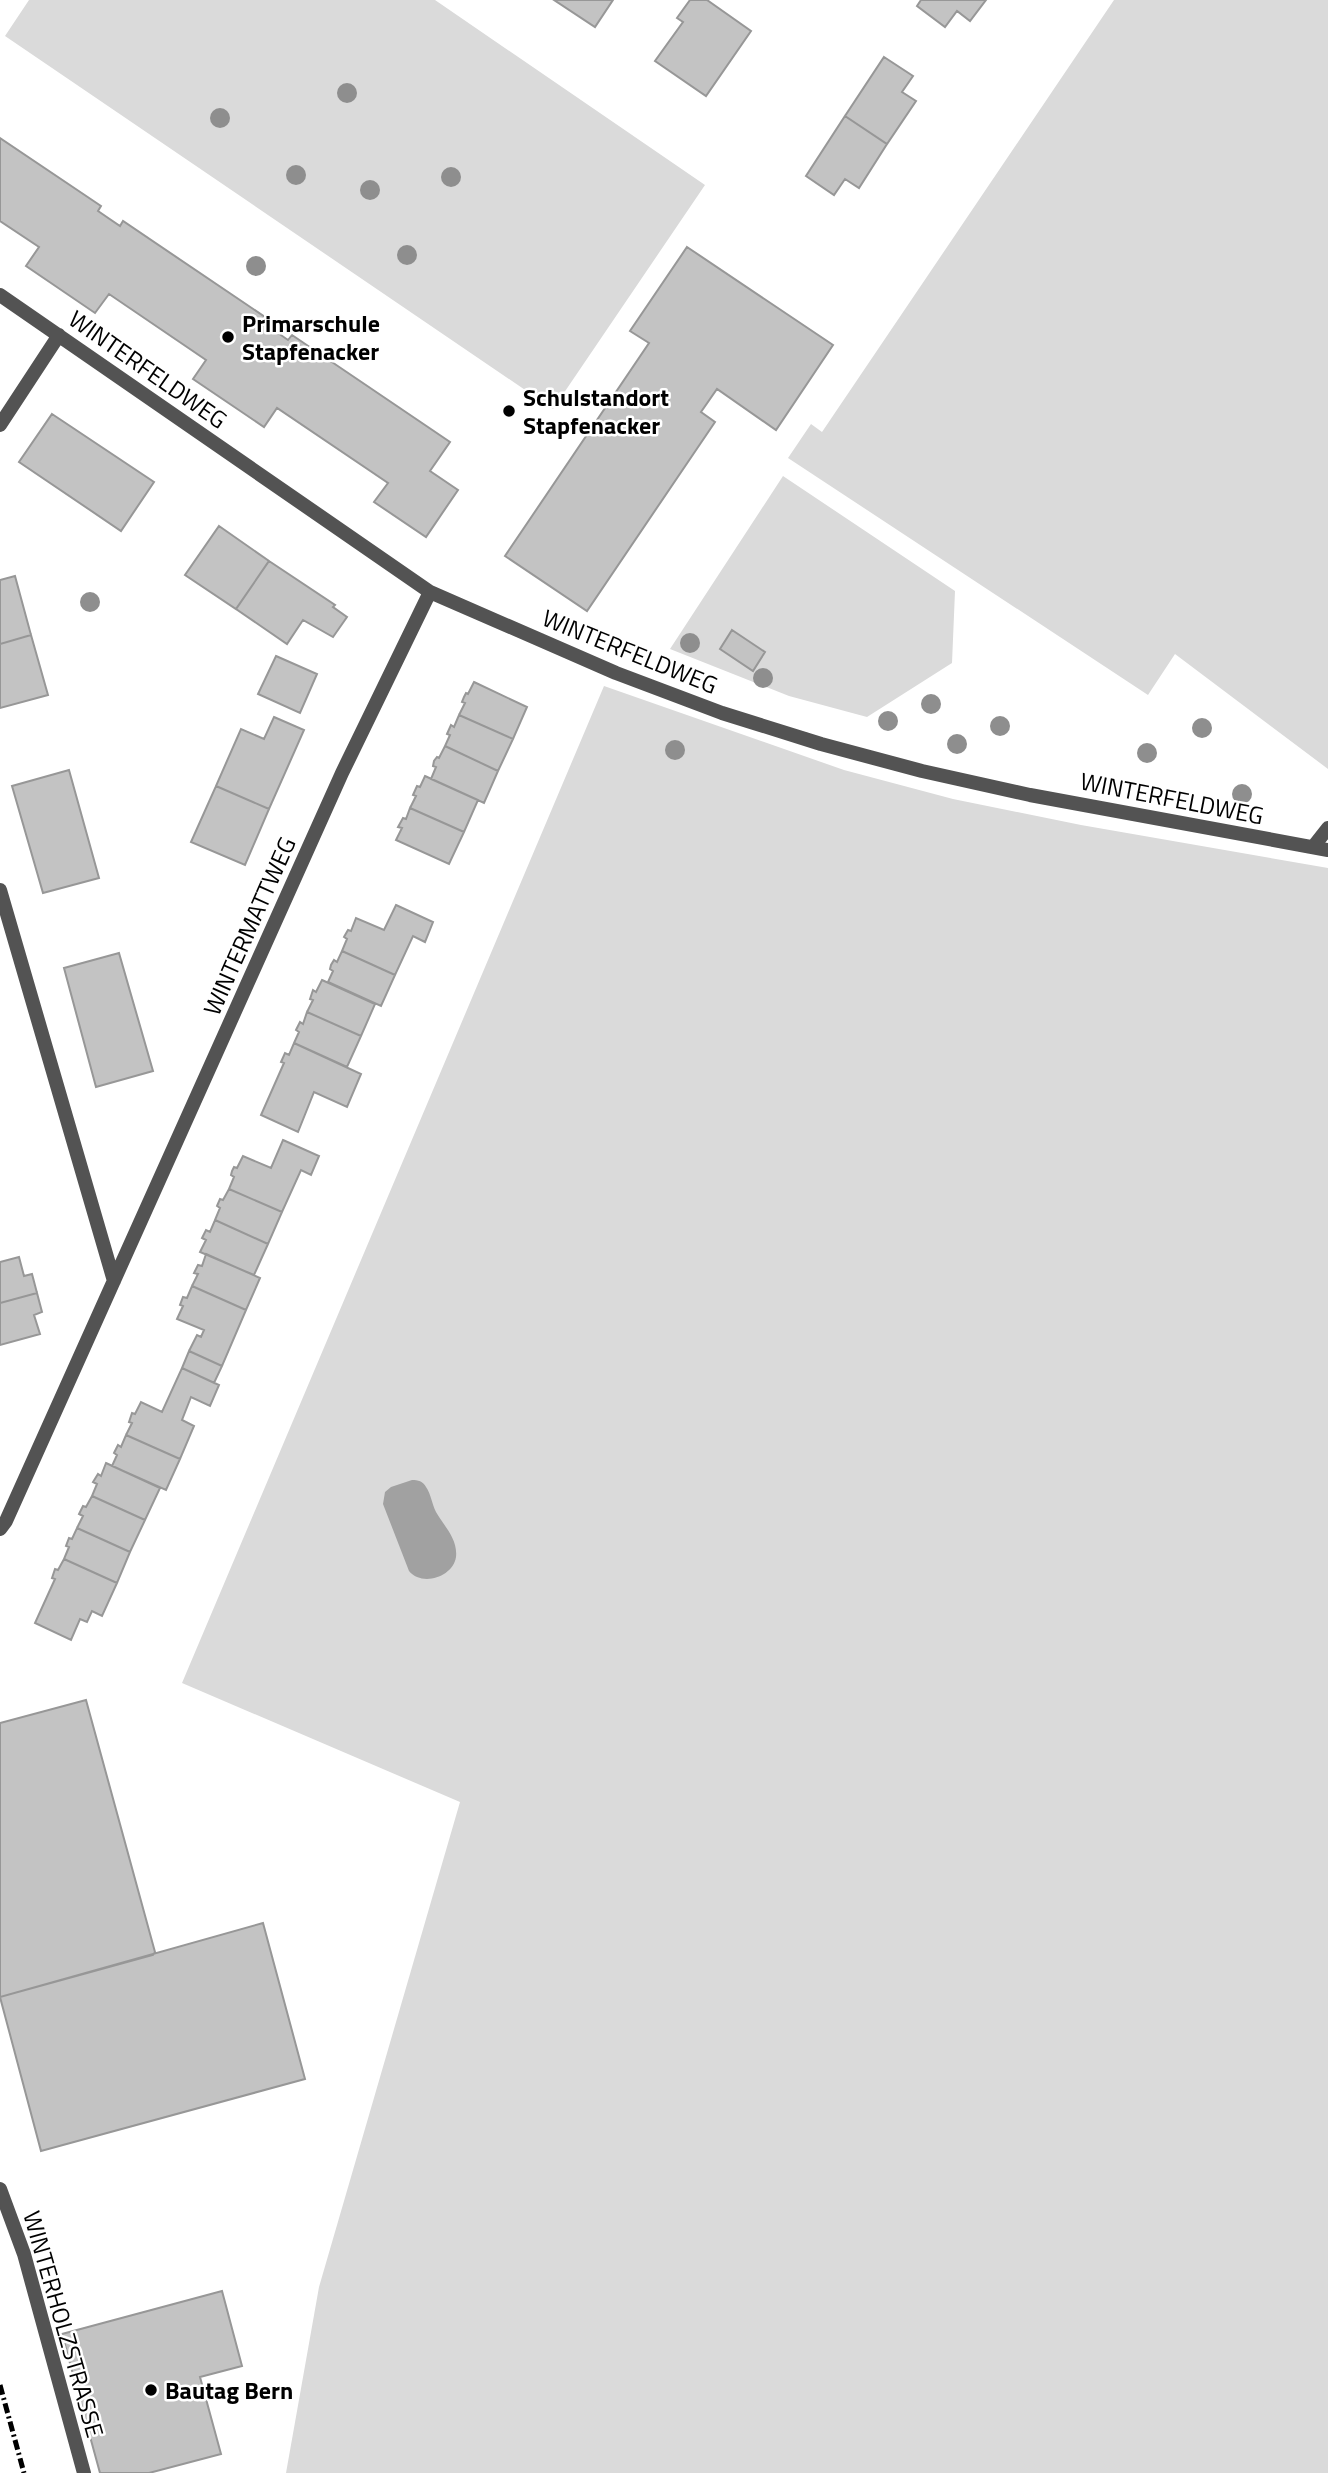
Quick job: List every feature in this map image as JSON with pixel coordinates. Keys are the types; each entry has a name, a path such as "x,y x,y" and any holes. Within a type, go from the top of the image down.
{"street":[{"name":"WINTERFELDWEG","path":"0,295 430,592 616,673 722,713 821,744 922,771 1017,792 1328,850"},
{"path":"0,425 60,335"},
{"name":"WINTERMATTWEG","path":"0,1529 6,1521 342,773 430,592"},
{"path":"1312,847 1328,828"},
{"path":"0,890 114,1281"},
{"name":"WINTERHOLZSTRASSE","path":"0,2189 24,2254 84,2473"}],"shaded area":[{"path":"29,0 435,0 705,185 553,409 5,36"},
{"path":"1114,0 1328,0 1328,769 1175,654 1148,695 788,458 811,424 822,432"},
{"path":"783,476 955,591 952,663 867,717 789,696 670,649"},
{"path":"604,686 844,770 953,799 1081,825 1328,868 1328,2473 286,2473 319,2287 460,1802 182,1683"},
{"path":"412,1480 425,1485 436,1512 455,1544 454,1564 436,1578 421,1578 409,1571 383,1504 385,1492 391,1487"}],"building":[{"path":"554,0 613,0 595,27"},
{"path":"690,0 707,0 751,31 706,96 655,61 683,22 677,18"},
{"path":"921,0 986,0 970,21 957,11 945,27 917,6"},
{"path":"884,57 913,76 902,92 916,101 887,144 845,116"},
{"path":"845,116 887,144 859,188 845,179 834,195 806,176"},
{"name":"Primarschule Stapfenacker","path":"0,138 101,206 98,211 120,226 123,221 268,319 265,324 288,340 292,335 450,442 430,471 458,490 426,537 374,502 388,483 277,408 264,427 193,379 206,360 109,294 95,313 26,266 39,247 0,221"},
{"path":"687,247 833,345 776,430 717,389 701,412 715,422 587,611 505,556 649,343 630,331"},
{"path":"52,414 154,482 121,531 19,462"},
{"path":"219,526 269,561 236,609 185,575"},
{"path":"269,561 335,605 333,607 347,617 333,637 303,620 287,644 236,609"},
{"path":"15,576 31,635 0,644 0,580"},
{"path":"732,630 765,652 753,671 720,649"},
{"path":"31,635 48,695 0,708 0,644"},
{"path":"276,656 317,674 300,713 258,694"},
{"path":"474,682 527,707 513,739 459,715 465,703 462,702 464,697"},
{"path":"459,715 513,739 498,771 445,746 451,725 454,727"},
{"path":"274,717 304,730 269,809 216,786 241,729 264,739"},
{"path":"445,746 498,771 484,803 431,779 436,767 433,766 434,761 439,758"},
{"path":"69,770 99,878 43,893 12,786"},
{"path":"425,776 478,800 464,832 410,808 417,786 420,787"},
{"path":"216,786 269,809 245,865 191,842"},
{"path":"410,808 464,832 449,864 396,840 402,828 398,827 403,818 406,819"},
{"path":"396,905 433,922 425,942 413,936 395,975 342,951 347,939 344,937 348,930 351,931 356,918 384,930"},
{"path":"342,951 395,975 381,1006 328,982 333,971 330,969 331,965 334,960 337,962"},
{"path":"119,953 153,1071 96,1087 64,968"},
{"path":"322,980 375,1004 361,1036 307,1012 313,1000 310,999 313,990 316,992"},
{"path":"307,1012 361,1036 347,1067 294,1043 299,1032 296,1030 300,1022 303,1024"},
{"path":"294,1043 361,1074 347,1107 314,1092 298,1132 261,1115 284,1063 281,1062 285,1053 289,1055"},
{"path":"283,1140 319,1156 311,1175 301,1170 282,1212 229,1189 234,1177 231,1175 232,1171 234,1167 237,1168 243,1156 271,1168"},
{"path":"229,1189 282,1212 268,1244 215,1220 220,1199 223,1200"},
{"path":"215,1220 268,1244 254,1275 200,1252 206,1240 202,1238 206,1230 210,1232"},
{"path":"206,1254 260,1278 246,1310 192,1286 198,1274 194,1273 198,1265 202,1266"},
{"path":"19,1257 24,1276 32,1274 37,1293 0,1303 0,1262"},
{"path":"192,1286 246,1310 222,1366 189,1351 197,1335 201,1337 204,1330 177,1319 183,1306 180,1305 183,1297 187,1298"},
{"path":"37,1293 42,1312 34,1315 40,1334 0,1345 0,1303"},
{"path":"189,1351 222,1366 214,1383 182,1368"},
{"path":"182,1368 219,1385 210,1406 191,1397 182,1420 194,1426 180,1459 126,1435 132,1423 129,1422 132,1413 135,1414 141,1402 162,1412"},
{"path":"126,1435 180,1459 166,1490 112,1466 117,1455 114,1453 118,1445 121,1447"},
{"path":"106,1463 160,1488 145,1520 92,1496 97,1484 93,1482 98,1474 101,1476"},
{"path":"92,1496 145,1520 130,1552 77,1528 83,1516 79,1514"},
{"path":"77,1528 130,1552 117,1583 64,1559 69,1538 72,1539"},
{"path":"64,1559 117,1583 102,1616 92,1611 87,1622 80,1619 71,1640 35,1623 55,1579 52,1578 55,1569 58,1570"},
{"path":"86,1700 155,1952 153,1955 0,1997 0,1723"},
{"path":"263,1923 305,2079 41,2151 0,1997"},
{"path":"222,2291 242,2366 200,2377 221,2454 149,2473 100,2473 62,2334"}],"railway":[{"path":"0,2385 24,2473"}],"place":[{"name":"Primarschule Stapfenacker","path":"228,337"},
{"name":"Schulstandort Stapfenacker","path":"509,411"},
{"name":"Bautag Bern","path":"151,2390"}]}
